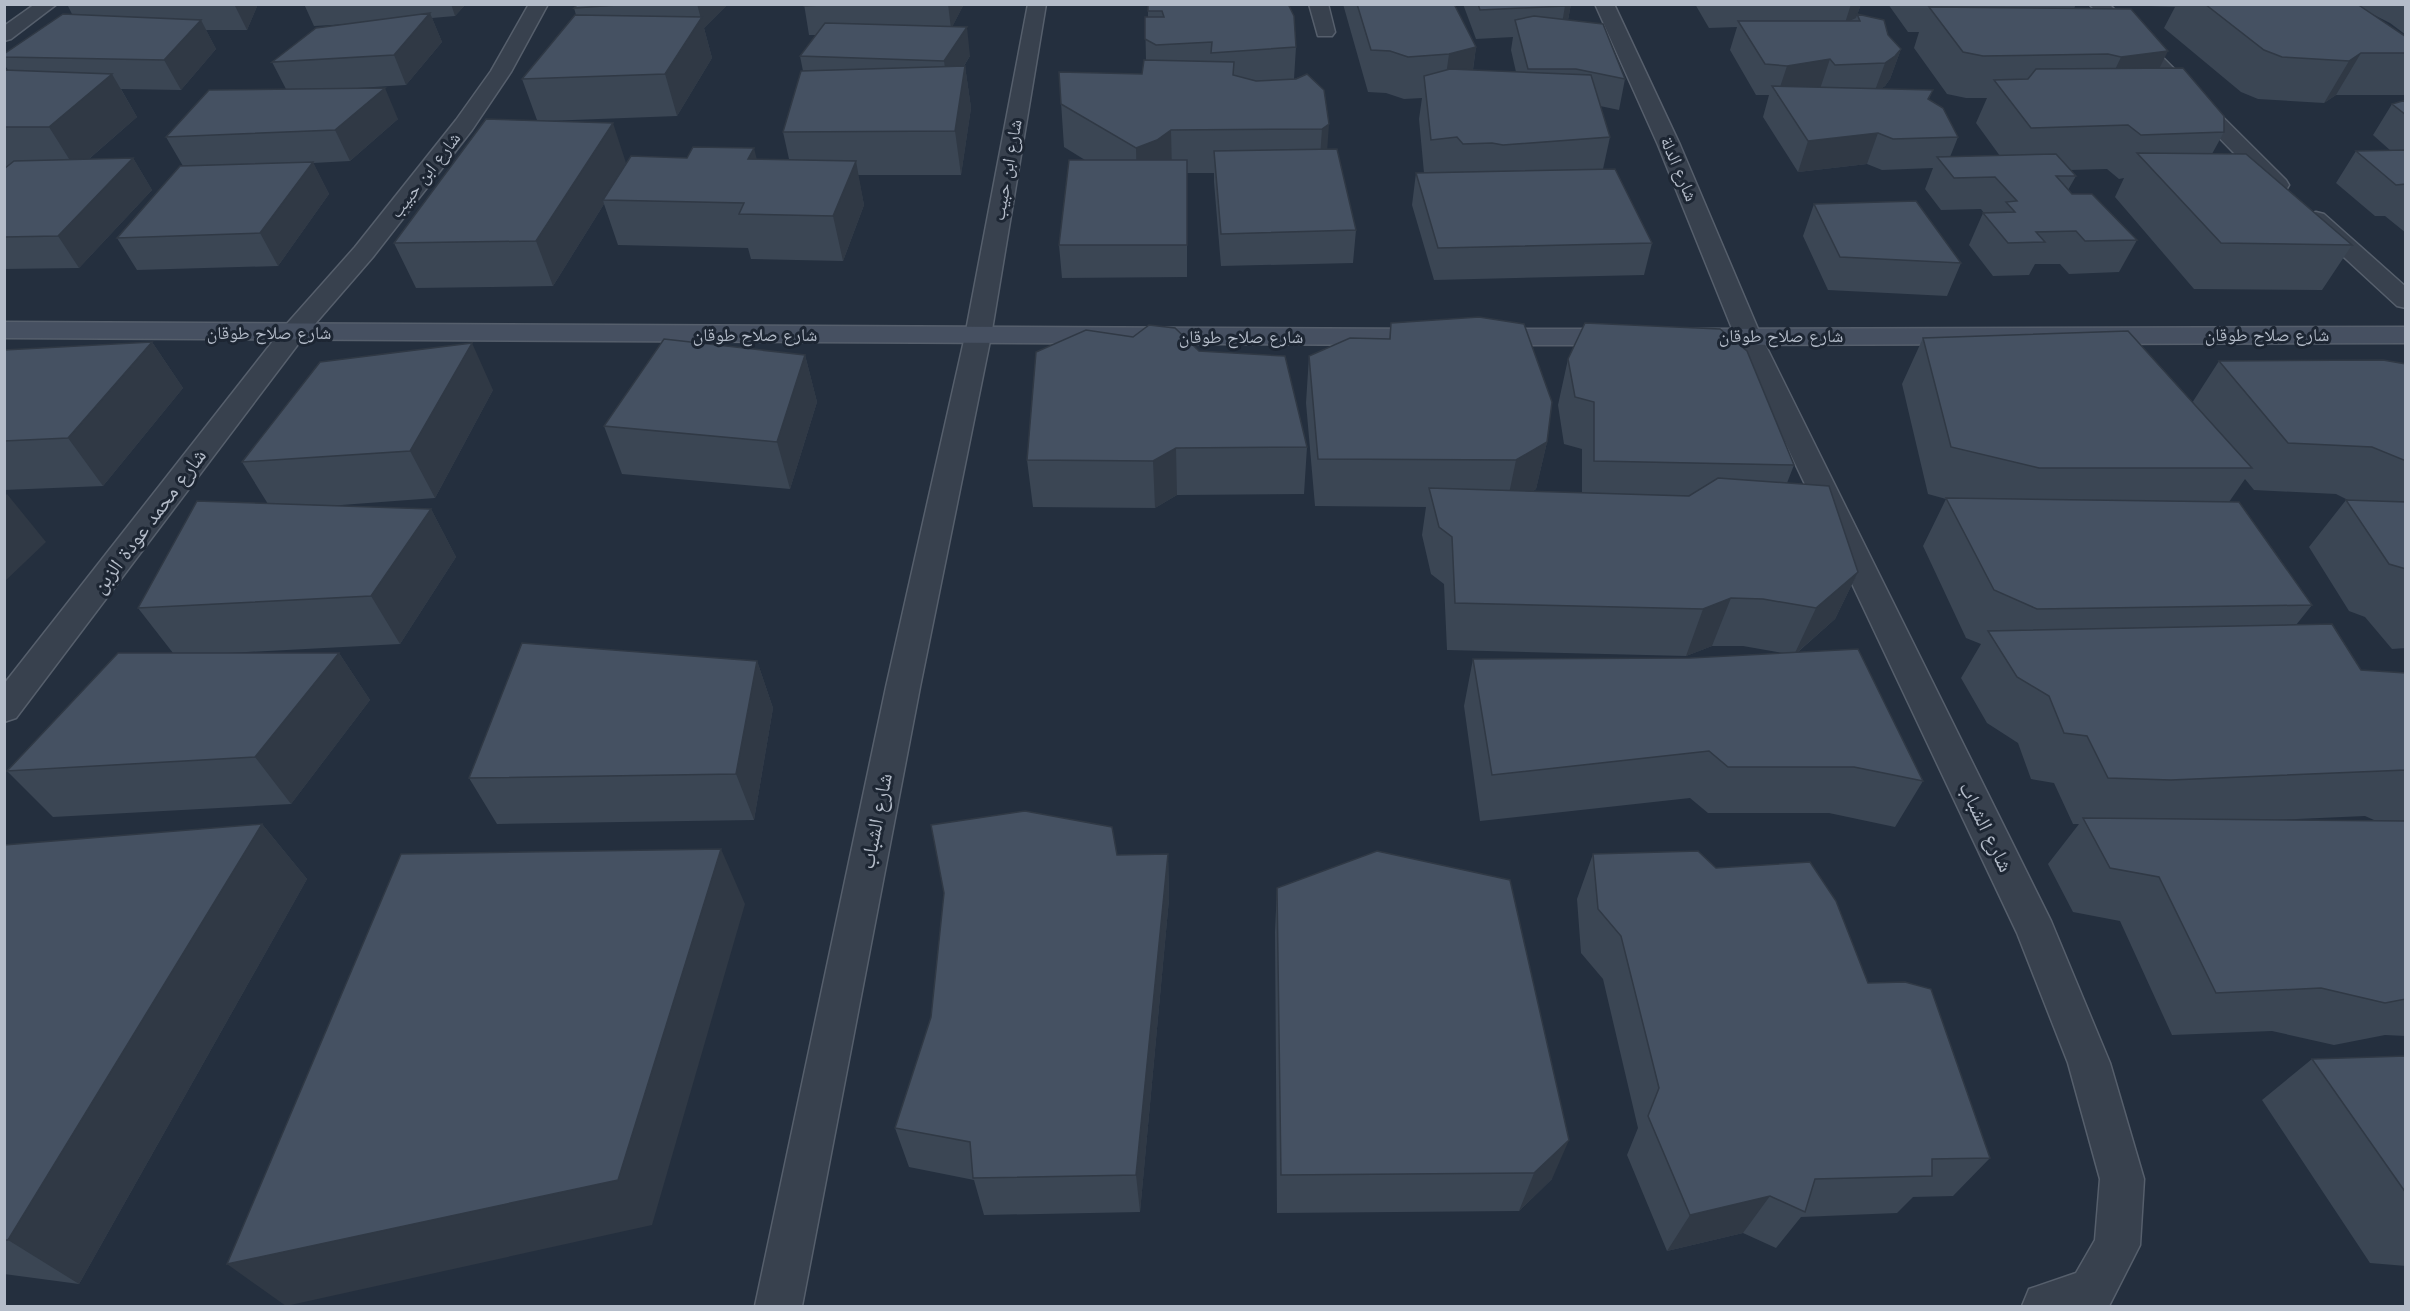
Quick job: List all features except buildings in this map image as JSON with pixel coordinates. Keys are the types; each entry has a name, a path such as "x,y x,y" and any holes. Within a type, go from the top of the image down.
{"street":[{"path":"4,35 48,4"},
{"name":"شارع ابن حبيب","path":"293,333 364,252 481,103 523,36 539,4"},
{"name":"شارع ابن حبيب","path":"978,336 1036,4"},
{"path":"1318,4 1324,32"},
{"name":"شارع الدلة","path":"1604,4 1669,145 1748,336"},
{"path":"2098,4 2250,159 2406,301"},
{"name":"شارع صلاح طوقان","path":"4,330 978,336 2406,335"},
{"name":"شارع محمد عودة الزبن","path":"4,709 293,333"},
{"name":"شارع الشباب","path":"778,1306 903,687 978,336"},
{"name":"شارع الشباب","path":"1748,336 2037,933 2089,1063 2122,1179 2117,1245 2094,1299 2046,1306"}]}
